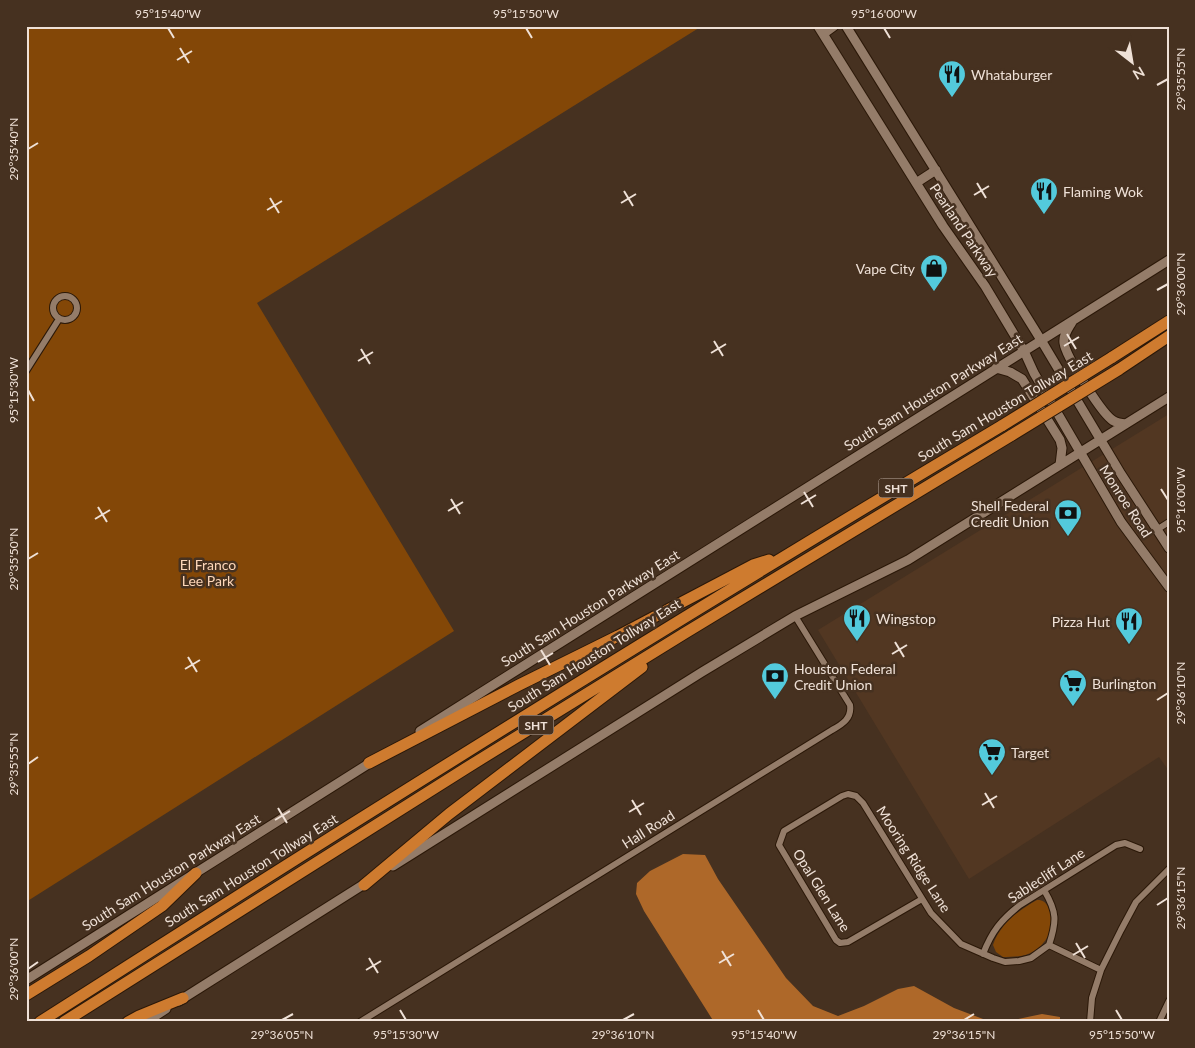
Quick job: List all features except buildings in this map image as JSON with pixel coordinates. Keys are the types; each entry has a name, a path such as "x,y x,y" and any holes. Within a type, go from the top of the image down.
{"highway":[{"name":"South Sam Houston Tollway East","path":"40,1022 465,752 789,552 1003,425 1169,321"},
{"name":"South Sam Houston Tollway East","path":"64,1022 468,767 1118,370 1169,336"},
{"path":"369,763 752,566 789,552"},
{"path":"364,885 449,814 685,633"},
{"path":"26,995 89,956 154,911 196,873"},
{"path":"128,1022 183,998"}],"main road":[{"path":"820,30 834,26"},
{"name":"Pearland Parkway","path":"846,26 1101,440"},
{"name":"Pearland Parkway","path":"820,30 943,226 985,286 1024,351 1034,373 1080,452"},
{"path":"916,183 936,170"},
{"name":"South Sam Houston Parkway East","path":"26,980 1169,260"},
{"path":"1074,320 1066,333 1064,343 1070,358 1104,412 1112,420 1125,424"},
{"path":"996,368 1010,372 1022,380 1060,440 1062,448 1060,465"},
{"path":"146,1022 702,672 795,616 908,560 1169,397"},
{"name":"Monroe Road","path":"1101,440 1169,548"},
{"name":"Monroe Road","path":"1080,452 1122,522 1168,586"}],"street":[{"path":"26,371 60,319"},
{"path":"1158,529 1169,522"},
{"name":"Hall Road","path":"360,1022 848,719 851,712 850,705 795,616"},
{"name":"Mooring Ridge Lane","path":"779,845 784,832 848,794 856,796 863,803 930,913 961,944 1005,962 1031,958 1049,945"},
{"name":"Sablecliff Lane","path":"983,954 995,929 1006,915 1020,905 1116,845 1125,843 1140,849"},
{"name":"Opal Glen Lane","path":"779,845 836,940 840,943 848,942 922,899"},
{"path":"1090,1022 1092,998 1101,970 1136,902 1168,872"},
{"path":"1044,890 1054,910 1056,920 1049,945 1101,970"},
{"path":"1159,1022 1169,1001"}],"shaded area":[{"path":"1169,414 1169,771 1159,757 969,879 818,630"},
{"path":"683,854 705,855 718,879 786,978 813,1006 838,1016 864,1006 898,989 914,986 954,1008 991,1022 714,1022 644,911 636,894 637,883 650,871"},
{"path":"1042,1014 1060,1017 1060,1022 991,1022"}],"green space":[{"name":"El Franco Lee Park","path":"26,26 702,26 257,303 454,631 26,902"},
{"path":"1037,900 1042,901 1049,908 1051,926 1047,938 1040,947 1030,953 1003,957 996,952 993,945 996,937 1011,918"}],"place":[{"name":"Whataburger","path":"952,98"},
{"name":"Flaming Wok","path":"1044,215"},
{"name":"Vape City","path":"934,292"},
{"name":"Shell Federal Credit Union","path":"1068,537"},
{"name":"Wingstop","path":"857,642"},
{"name":"Pizza Hut","path":"1129,645"},
{"name":"Houston Federal Credit Union","path":"775,700"},
{"name":"Burlington","path":"1073,707"},
{"name":"Target","path":"992,776"}]}
